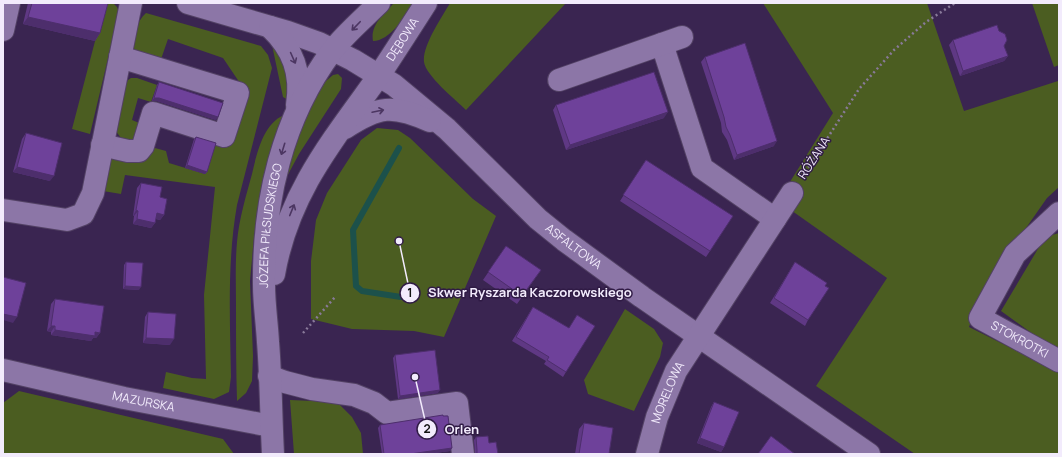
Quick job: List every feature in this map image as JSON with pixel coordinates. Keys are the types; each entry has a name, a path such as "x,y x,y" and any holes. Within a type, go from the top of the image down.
{"street":[{"path":"3,30 10,3"},
{"path":"3,210 67,220 83,214 93,193 132,3"},
{"name":"ASFALTOWA","path":"188,3 304,37 333,50 379,75 447,129 538,219 559,237 699,337 869,454"},
{"path":"333,50 379,3"},
{"name":"DĘBOWA","path":"379,75 426,3"},
{"name":"JÓZEFA PIŁSUDSKIEGO","path":"270,27 286,44 293,57 296,67 298,93 296,112"},
{"path":"559,80 682,37"},
{"path":"662,44 702,168 775,219"},
{"name":"JÓZEFA PIŁSUDSKIEGO","path":"273,454 264,286 267,218 279,162 296,112 309,86 333,50"},
{"path":"102,145 128,151 139,151 144,146 153,113 224,136 238,93 120,57"},
{"name":"JÓZEFA PIŁSUDSKIEGO","path":"268,343 273,278 278,253 293,207 307,179 333,138 379,75"},
{"name":"JÓZEFA PIŁSUDSKIEGO","path":"333,138 359,118 375,111 383,110 403,111 417,115 447,129"},
{"name":"RÓŻANA","path":"699,337 792,193"},
{"name":"STOKROTKI","path":"1059,213 1015,254 980,318 1059,361"},
{"name":"MORELOWA","path":"647,454 657,417 676,372 699,337"},
{"name":"MAZURSKA","path":"7,376 271,426"},
{"path":"269,376 312,389 354,395 374,403 387,413 415,416 457,403 463,454"}],"path":[{"name":"RÓŻANA","path":"792,193 859,89 894,50 926,22 956,3"},
{"path":"304,333 336,296"}],"green space":[{"path":"105,3 113,3 119,12 90,134 72,129"},
{"path":"394,3 414,3 402,21 391,32 379,40 373,41 376,25"},
{"path":"450,3 566,3 466,110 435,80 426,68 424,62 424,55 429,40"},
{"path":"763,3 927,3 964,111 1058,81 1059,187 1047,198 982,291 969,327 1059,372 1059,454 915,454 816,386 887,278 778,201 833,113"},
{"path":"1032,3 1059,3 1059,65 1054,67"},
{"path":"146,13 261,46 268,55 272,68 237,205 234,226 230,269 231,377 229,392 214,399 163,388 166,372 192,378 206,379 204,295 215,187 125,175 121,194 103,191 109,161 113,156 137,161 155,148 166,151 169,163 205,174 215,144 248,95 223,58 168,39 159,65 134,50 135,35 138,25"},
{"path":"272,45 289,65 288,100 283,97"},
{"path":"338,74 342,78 341,89 299,154 284,182 284,162 320,86 333,75"},
{"path":"131,78 137,78 157,85 151,102 138,98 132,120 144,125 134,141 121,138 115,130 126,84"},
{"path":"284,115 254,237 250,281 253,356 252,381 246,393 237,401 236,266 239,225 256,157 262,140 271,125"},
{"path":"377,128 398,130 410,138 473,199 496,216 444,337 414,331 352,329 311,319 311,261 316,220 327,193 361,140"},
{"path":"1059,233 1059,353 1001,311 1045,237"},
{"path":"625,309 654,329 663,343 660,357 634,411 588,394 584,380"},
{"path":"19,391 223,439 234,454 5,454 3,451 3,403"},
{"path":"290,400 337,402 352,417 361,433 363,454 294,454"}],"building":[{"path":"32,3 108,3 100,33 28,17"},
{"path":"997,25 999,31 1005,34 1007,40 1004,46 1008,56 963,71 953,40"},
{"path":"745,43 777,141 737,155 726,127 705,57"},
{"path":"654,72 668,112 570,145 556,105"},
{"path":"159,82 223,103 218,117 159,98 154,98"},
{"path":"26,133 62,143 54,176 17,167"},
{"path":"196,137 216,143 207,172 187,165"},
{"path":"646,160 733,216 710,251 623,195"},
{"path":"141,183 162,187 160,197 167,199 164,215 157,213 155,223 137,219 138,211 136,210"},
{"path":"506,246 541,270 522,296 488,272"},
{"path":"126,262 143,263 141,287 125,286"},
{"path":"795,262 827,283 825,286 829,288 808,320 774,298"},
{"path":"3,277 26,283 17,317 3,314"},
{"path":"55,299 104,306 100,333 95,332 95,336 55,330 55,326 51,326"},
{"path":"533,307 569,328 577,315 595,326 566,372 547,360 549,357 516,337"},
{"path":"148,312 176,314 174,339 146,338"},
{"path":"435,350 440,390 400,396 395,355"},
{"path":"714,402 739,412 724,447 700,438"},
{"path":"443,415 448,416 452,448 410,454 384,454 380,425"},
{"path":"584,423 613,428 609,454 579,454"},
{"path":"488,436 489,443 496,442 498,454 477,454 476,437"},
{"path":"771,436 795,454 758,454"}],"waterway":[{"path":"399,148 353,230 356,286 362,291 401,297"}],"place":[{"name":"Skwer Ryszarda Kaczorowskiego","path":"399,241"},
{"name":"Orlen","path":"415,377"}]}
